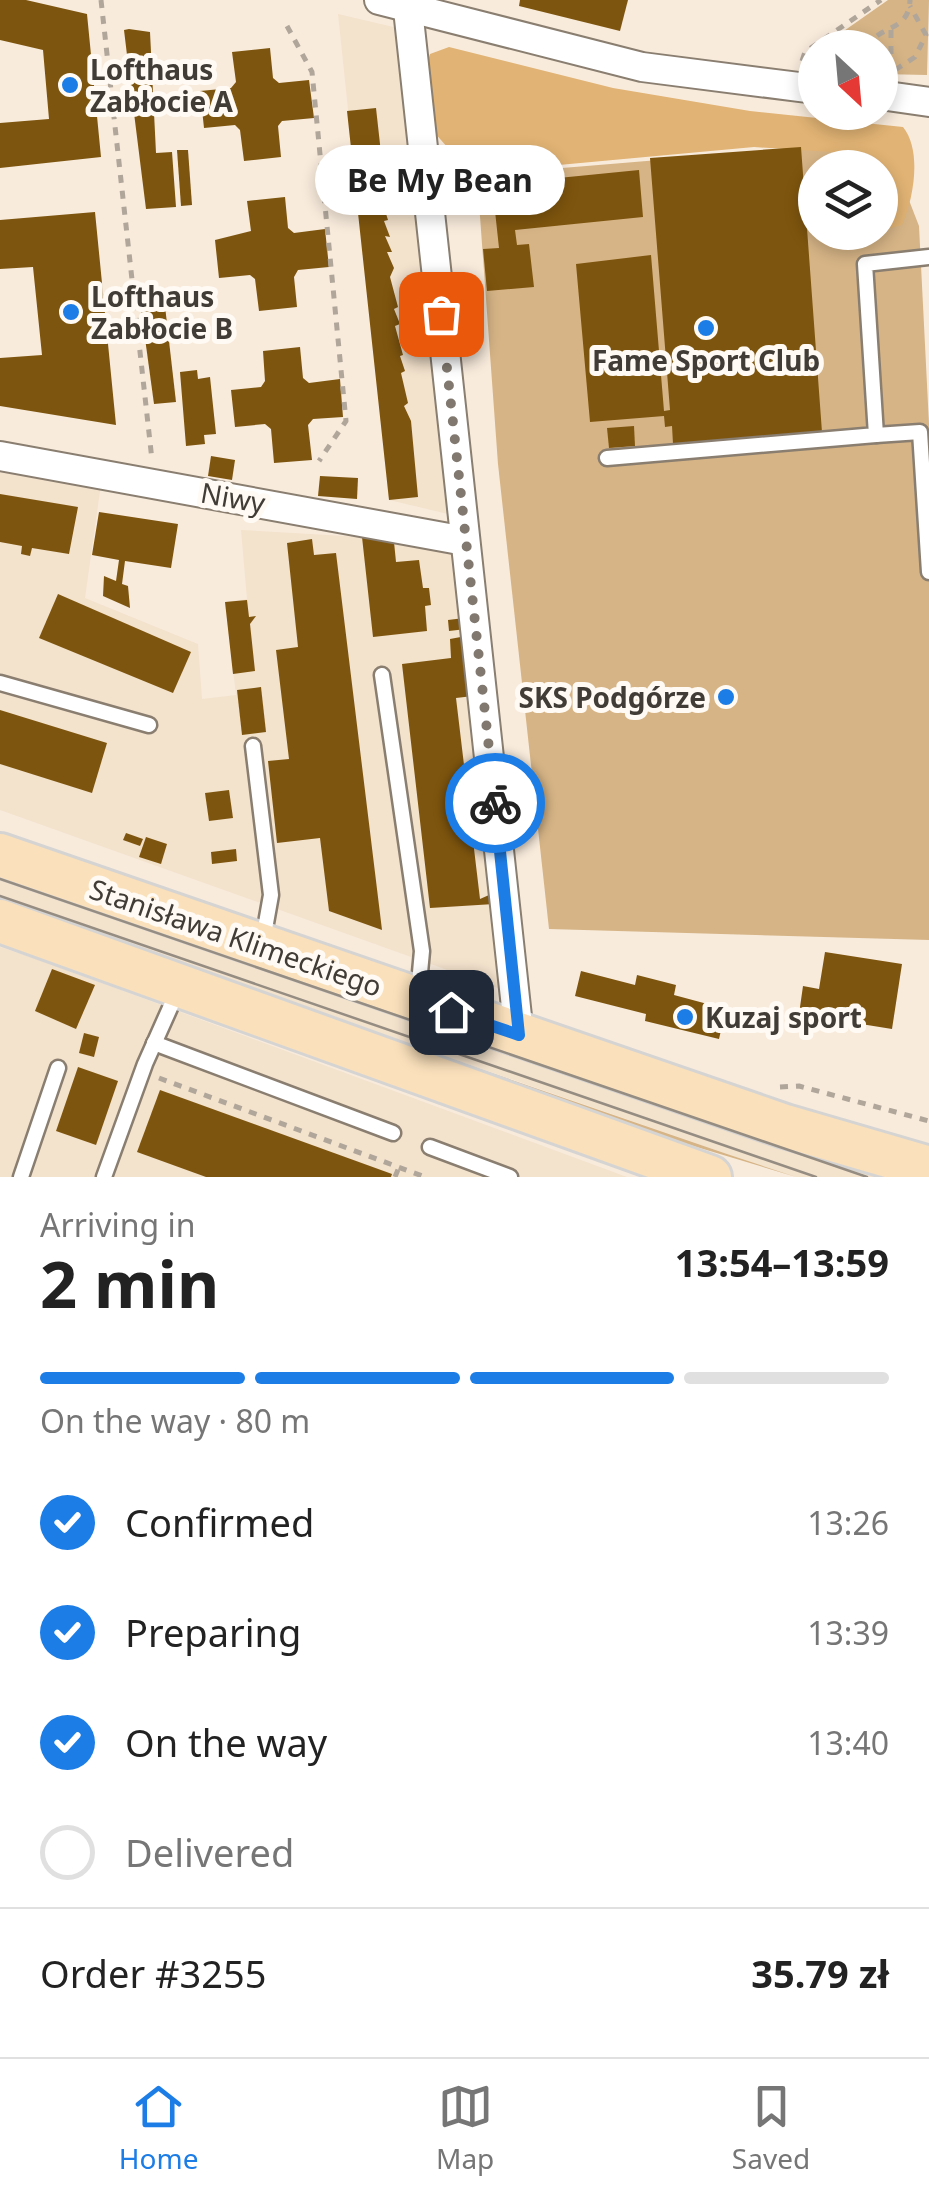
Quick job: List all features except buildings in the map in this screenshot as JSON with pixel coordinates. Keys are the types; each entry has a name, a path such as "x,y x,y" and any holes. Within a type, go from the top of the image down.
{"main road":[{"name":"Stanisława Klimeckiego","path":"0,856 834,1142 929,1168"},
{"path":"0,921 180,985 652,1168 710,1177"}],"street":[{"path":"379,0 408,4 642,67 798,78"},
{"path":"408,4 519,1035"},
{"path":"898,87 929,102"},
{"name":"Niwy","path":"0,456 465,541"}],"lane":[{"path":"876,435 864,264 929,257"},
{"path":"608,458 920,432 929,572"},
{"path":"382,674 422,951 417,1000"},
{"path":"0,683 149,724"},
{"path":"253,746 271,895 262,946"},
{"path":"104,1177 180,985"},
{"path":"154,1044 393,1133"},
{"path":"21,1177 58,1068"},
{"path":"430,1147 510,1177"}],"path":[{"path":"101,0 154,483"},
{"path":"837,30 880,0"},
{"path":"891,30 906,18 910,3"},
{"path":"898,72 924,42 925,28 910,3"},
{"path":"287,26 312,72 346,421 319,461"},
{"path":"159,1078 425,1177"},
{"path":"772,1087 799,1086 929,1121"},
{"path":"396,1177 399,1167"}],"shaded area":[{"path":"888,0 929,0 927,75 898,74 898,30 845,30"},
{"path":"338,14 402,29 448,514 389,500"},
{"path":"449,47 613,88 798,116 798,130 903,127 913,148 914,161 913,188 906,214 898,226 898,150 754,147 537,167 448,148 433,131 427,64 430,54"},
{"name":"SKS Podgórze","path":"886,141 889,150 798,150 798,250 898,250 898,172 919,226 929,424 929,940 549,929 498,464 477,175"},
{"path":"0,472 101,484 85,598 198,644 202,699 236,695 225,602 247,599 241,530 362,537 456,555 506,991 0,810"},
{"path":"0,873 888,1177 796,1177 727,1154 0,902"},
{"path":"0,947 42,961 627,1177 0,1177"},
{"path":"128,948 727,1154 796,1177 517,1093"}],"tram line":[{"path":"0,879 867,1177"},
{"path":"0,896 816,1177"}],"way so far":[{"path":"441,314 495,803"}],"place":[{"name":"Lofthaus Zabłocie A","path":"70,85"},
{"name":"Lofthaus Zabłocie B","path":"71,312"},
{"name":"Be My Bean","path":"441,314"},
{"name":"Fame Sport Club","path":"706,328"},
{"name":"SKS Podgórze","path":"726,697"},
{"name":"Kuzaj sport","path":"685,1017"}],"route":[{"path":"451,1012 519,1035 495,803"}]}
